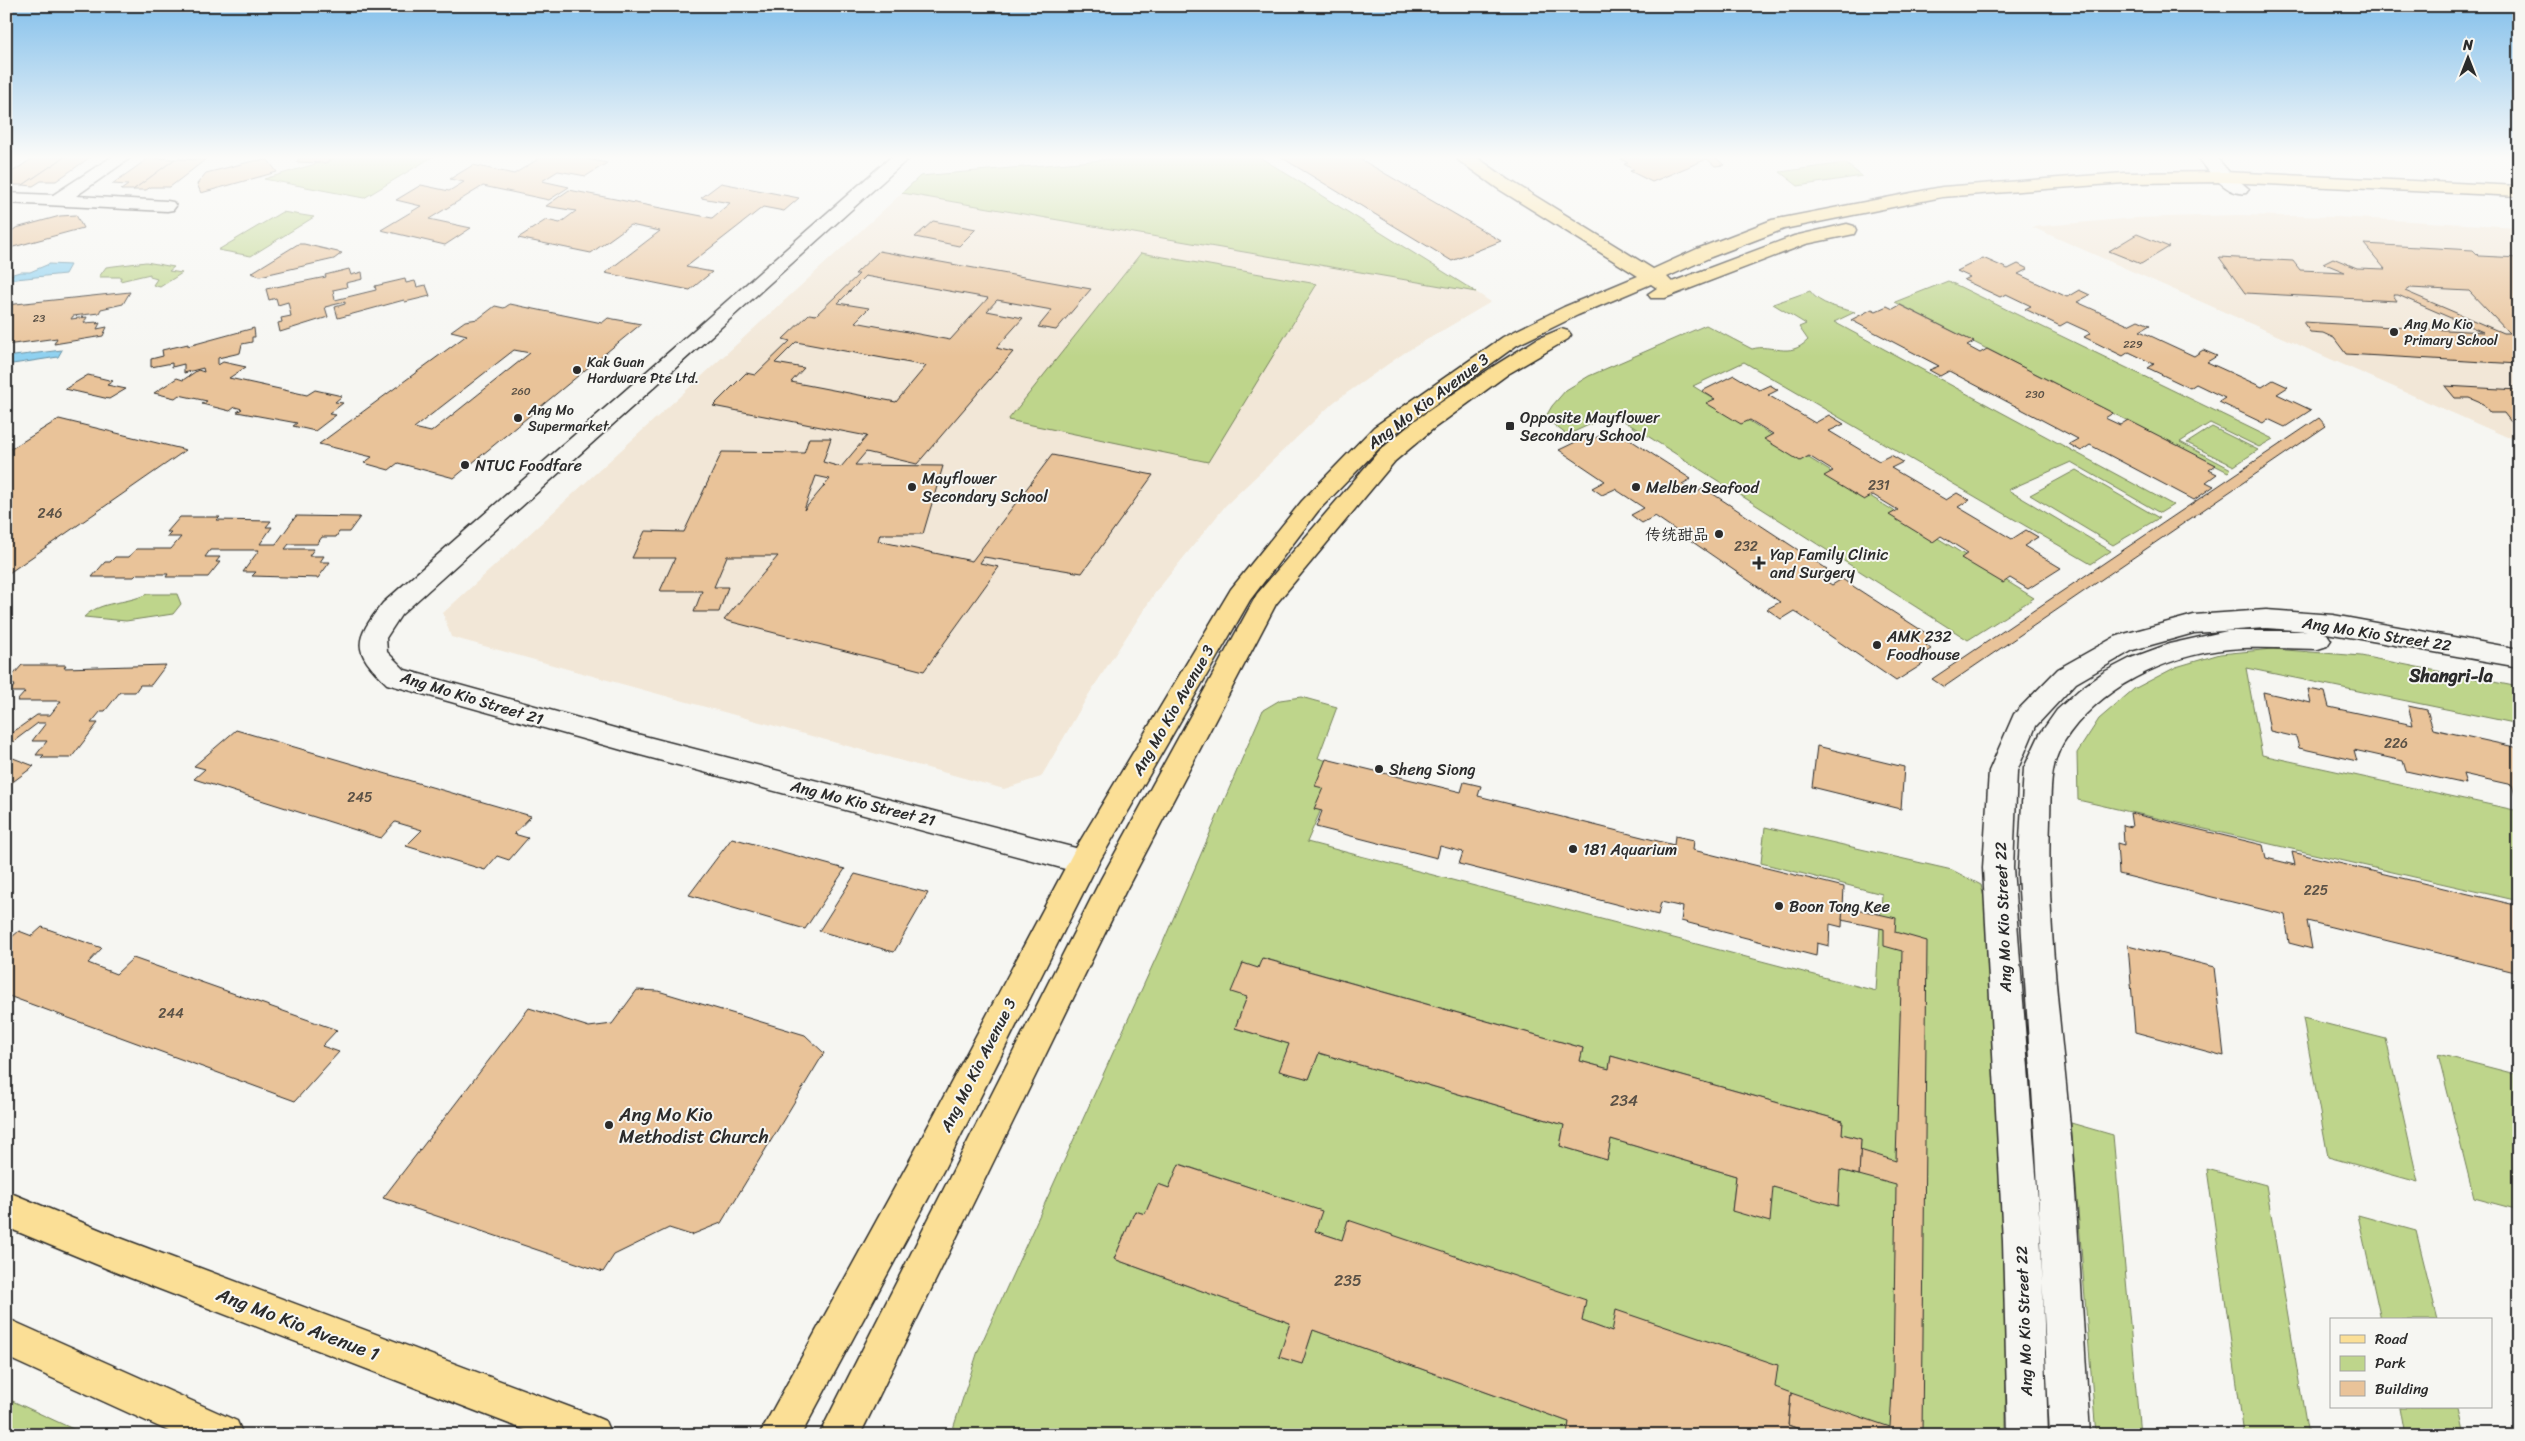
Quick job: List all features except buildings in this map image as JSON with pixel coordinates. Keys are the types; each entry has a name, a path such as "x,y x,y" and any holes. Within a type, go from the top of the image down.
{"main road":[{"path":"1572,223 1669,279"},
{"path":"1586,223 1669,279"},
{"name":"Ang Mo Kio Avenue 3","path":"839,1435 1112,888 1266,600 1358,488 1387,456 1425,424 1501,370 1544,343 1783,223"},
{"name":"Ang Mo Kio Avenue 3","path":"779,1435 930,1159 1084,862 1240,595 1310,506 1382,432 1510,341 1571,310 1801,240 1866,225"},
{"name":"Ang Mo Kio Avenue 1","path":"6,1209 114,1254 591,1435"},
{"path":"6,1336 223,1435"}],"street":[{"name":"Ang Mo Kio Street 21","path":"826,223 392,609 378,627 372,642 372,653 376,660 396,677 620,740 1084,862"},
{"name":"Ang Mo Kio Street 22","path":"2028,1435 2022,1241 1998,868 2003,771 2024,721 2067,676 2124,643 2194,624 2266,619 2333,624 2519,658"},
{"name":"Ang Mo Kio Street 22","path":"2070,1435 2051,1112 2033,875 2037,774 2042,755 2061,726 2084,701 2114,678 2150,660 2186,648 2227,640 2318,640 2519,676"}],"shaded area":[{"name":"Mayflower Secondary School","path":"869,223 1077,223 1476,292 1491,302 1404,353 1334,402 1226,505 1155,593 1089,694 1041,777 1004,789 451,637 443,613"},
{"name":"Ang Mo Kio Primary School","path":"2075,223 2451,223 2519,227 2519,438 2507,437 2032,227"}],"green space":[{"path":"263,223 304,223 251,256 218,250"},
{"path":"1077,223 1366,223 1476,292"},
{"path":"1141,253 1317,284 1208,462 1008,420"},
{"path":"146,262 174,267 169,271 182,273 160,287 153,285 157,279 150,277 150,274 120,281 121,277 99,277 106,267"},
{"path":"1948,281 2273,439 2259,447 2210,423 2180,442 2231,469 2228,472 1895,302"},
{"path":"1810,291 1824,303 1855,312 1834,322 2173,505 2160,513 2071,462 2008,490 2111,551 2091,564 1744,362 1693,386 2034,598 1968,640 1613,414 1567,435 1545,418 1552,406 1566,390 1589,376 1706,325 1752,349 1787,350 1801,346 1808,340 1799,327 1806,324 1773,304"},
{"path":"2212,427 2258,450 2234,466 2187,443"},
{"path":"2076,470 2159,518 2113,545 2030,495"},
{"path":"147,594 177,594 181,604 173,614 126,621 84,617 106,605"},
{"path":"2273,649 2361,656 2519,687 2519,724 2246,668 2262,755 2519,811 2519,901 2078,800 2077,753 2099,719 2134,689 2176,667 2220,654"},
{"path":"1301,697 1337,707 1318,758 1340,765 1307,842 1876,991 1882,894 1761,863 1765,827 1952,870 1981,885 1987,910 2005,1241 2006,1435 1802,1435 1802,1431 1612,1332 1348,1221 1342,1240 1315,1231 1321,1211 1180,1164 1169,1188 1158,1184 1145,1214 1135,1211 1114,1259 1290,1323 1280,1357 1302,1364 1313,1330 1569,1422 1567,1435 951,1435 978,1351 1164,940 1263,710 1280,700","holes":["1263,958 1583,1048 1580,1061 1609,1069 1611,1056 1843,1121 1842,1134 1861,1139 1859,1175 1840,1170 1773,1187 1732,1211 1736,1176 1611,1139 1607,1160 1560,1146 1564,1125 1319,1053 1309,1079 1280,1071 1289,1044 1235,1028 1247,997 1243,964 1258,968"]},
{"path":"2303,1018 2386,1039 2418,1182 2328,1157"},
{"path":"2438,1054 2519,1075 2519,1210 2474,1198"},
{"path":"2071,1123 2113,1135 2140,1435 2096,1435"},
{"path":"2207,1169 2266,1185 2308,1435 2244,1435"},
{"path":"2358,1215 2416,1231 2438,1318 2381,1318"},
{"path":"6,1398 86,1435 6,1435"},
{"path":"2400,1408 2459,1408 2465,1435 2405,1435"}],"water":[{"path":"49,264 70,265 65,274 6,280 6,276 20,272 30,272"},
{"path":"62,350 58,357 6,365 6,357"}],"place":[{"name":"Ang Mo Kio Primary School","path":"2394,332"},
{"name":"Kak Guan Hardware Pte Ltd.","path":"577,370"},
{"name":"Ang Mo Supermarket","path":"518,418"},
{"name":"Opposite Mayflower Secondary School","path":"1510,426"},
{"name":"NTUC Foodfare","path":"465,465"},
{"name":"Mayflower Secondary School","path":"912,487"},
{"name":"Melben Seafood","path":"1636,487"},
{"name":"传统甜品","path":"1719,534"},
{"name":"Yap Family Clinic and Surgery","path":"1759,563"},
{"name":"AMK 232 Foodhouse","path":"1877,645"},
{"name":"Sheng Siong","path":"1379,769"},
{"name":"181 Aquarium","path":"1573,849"},
{"name":"Boon Tong Kee","path":"1779,906"},
{"name":"Ang Mo Kio Methodist Church","path":"609,1125"}],"district":[{"name":"Shangri-la","path":"2451,676"}]}
